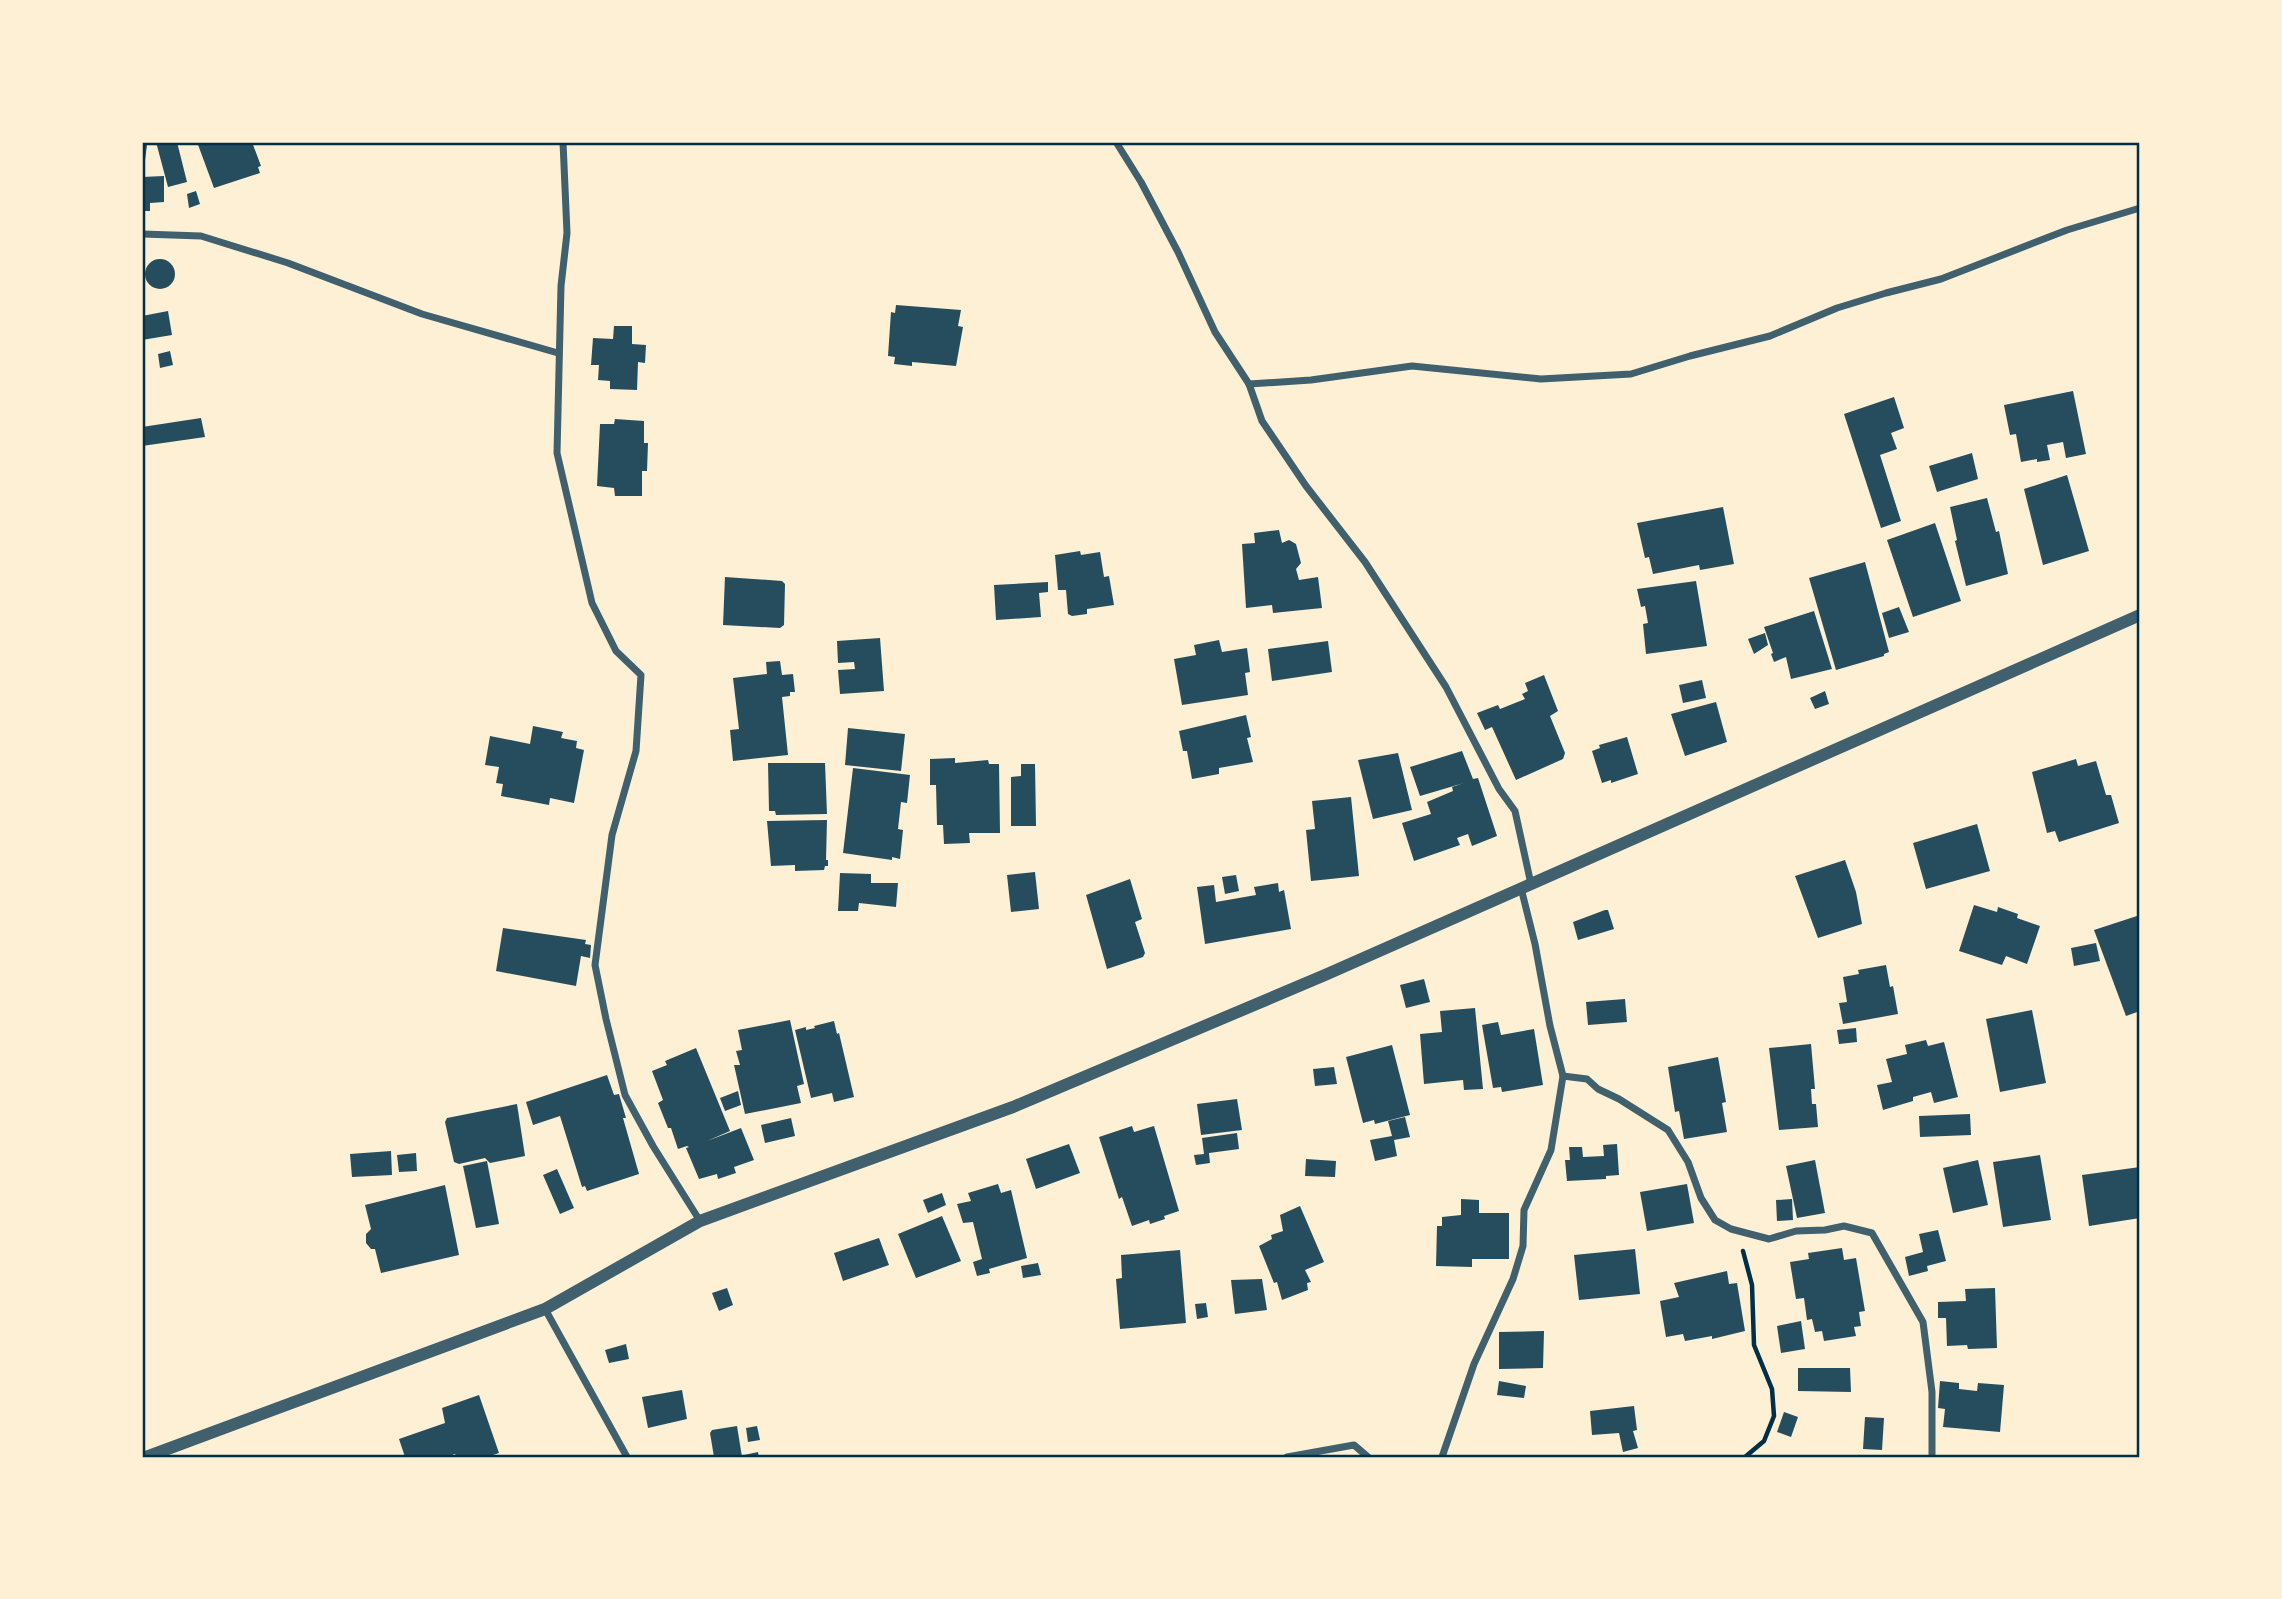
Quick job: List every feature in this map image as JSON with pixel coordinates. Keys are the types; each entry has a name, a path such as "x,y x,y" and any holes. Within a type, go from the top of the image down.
{"street":[{"path":"563,142 567,233 561,286 557,453 592,603 616,651 641,674 636,751 612,835 595,965 625,1095 700,1221"},
{"path":"1116,142 1141,182 1178,252 1215,332 1250,384 1262,421 1306,486 1365,562 1446,687 1499,789 1515,811 1541,985 1563,1076 1551,1150 1524,1210 1522,1246 1513,1279 1474,1364 1442,1457"},
{"path":"1250,384 1311,380 1412,366 1541,379 1631,374 1770,336 1837,308 1941,279 2067,230 2140,208"},
{"path":"142,234 201,236 288,263 422,314 558,353"},
{"path":"146,1457 545,1309 700,1221 1013,1107 1325,975 2140,615"},
{"path":"1563,1076 1587,1079 1598,1090 1619,1099 1668,1130 1688,1162 1701,1198 1715,1220 1731,1229 1769,1239 1796,1231 1844,1226 1872,1233 1923,1322 1933,1392 1932,1457"},
{"path":"545,1309 627,1457"},
{"path":"1287,1457 1354,1445 1368,1457"}],"path":[{"path":"1731,1229 1743,1247 1752,1285 1754,1345 1772,1389 1774,1416 1764,1441 1745,1457"}],"building":[{"path":"156,142 177,142 187,182 168,187"},
{"path":"197,142 252,142 261,166 258,167 260,173 214,188"},
{"path":"142,145 147,145 145,160 142,160"},
{"path":"164,176 164,202 150,203 150,211 142,211 142,177"},
{"path":"196,191 200,204 189,208 187,194"},
{"path":"160,259 166,260 174,268 174,280 166,288 160,289 154,288 146,280 145,274 146,268 154,260"},
{"path":"896,305 961,310 958,326 963,327 956,366 912,362 912,366 894,364 895,357 888,356 891,312 895,313"},
{"path":"168,311 172,335 142,340 142,316"},
{"path":"614,326 632,326 632,344 646,345 645,363 638,362 637,390 610,389 610,381 598,380 599,365 591,365 593,338 613,339"},
{"path":"170,351 173,365 160,368 158,354"},
{"path":"2073,391 2086,454 2066,458 2063,442 2047,445 2050,460 2021,462 2016,434 2010,435 2004,405"},
{"path":"1894,397 1904,428 1891,433 1897,449 1880,455 1901,521 1881,528 1844,414"},
{"path":"201,418 205,437 142,446 142,427"},
{"path":"615,419 644,421 644,443 648,443 647,471 642,471 642,496 615,496 614,488 597,486 600,424 614,424"},
{"path":"1972,453 1978,479 1937,492 1929,466"},
{"path":"2067,475 2089,551 2043,565 2024,489"},
{"path":"1987,498 1996,532 1999,531 2008,574 1966,586 1950,507"},
{"path":"1723,507 1734,564 1700,570 1699,565 1653,574 1649,557 1645,558 1637,523"},
{"path":"1935,523 1961,601 1913,617 1887,540"},
{"path":"1279,530 1282,543 1289,540 1296,544 1301,563 1296,569 1299,580 1318,577 1322,608 1273,613 1272,605 1246,608 1242,544 1255,543 1254,533"},
{"path":"1080,551 1081,555 1100,552 1104,577 1109,576 1114,605 1087,609 1087,614 1072,616 1068,614 1066,590 1058,590 1055,555"},
{"path":"1865,562 1889,652 1884,656 1836,670 1809,578"},
{"path":"725,577 782,581 785,584 784,625 780,628 723,625"},
{"path":"1696,581 1707,646 1646,654 1643,624 1648,623 1645,606 1641,607 1637,589"},
{"path":"1048,582 1048,592 1039,593 1041,617 996,620 994,585"},
{"path":"1899,607 1909,632 1889,638 1882,613"},
{"path":"1814,611 1832,669 1791,679 1786,657 1774,662 1764,627"},
{"path":"1765,633 1768,645 1754,654 1748,639"},
{"path":"880,638 884,691 840,694 838,670 855,669 854,662 838,663 837,641"},
{"path":"1219,640 1222,652 1247,648 1250,672 1245,673 1248,695 1182,705 1174,659 1196,655 1194,645"},
{"path":"1328,641 1332,672 1272,681 1268,649"},
{"path":"780,661 782,675 793,674 795,692 782,697 788,755 733,761 730,730 739,729 733,678 767,674 766,662"},
{"path":"1544,675 1558,711 1550,716 1565,753 1563,759 1516,780 1492,727 1485,730 1477,713 1498,705 1500,709 1525,699 1522,694 1528,691 1525,683"},
{"path":"1702,680 1706,698 1683,703 1679,685"},
{"path":"1825,691 1829,704 1815,709 1810,698"},
{"path":"1716,702 1727,742 1685,756 1671,714"},
{"path":"1246,715 1251,737 1247,738 1253,762 1219,768 1219,774 1192,779 1187,751 1183,751 1179,731"},
{"path":"533,726 563,732 561,738 577,741 576,748 584,750 574,803 550,798 549,805 501,796 503,784 496,783 499,767 485,765 490,736 530,744"},
{"path":"848,728 905,734 901,771 845,765"},
{"path":"1627,737 1638,774 1611,783 1611,780 1602,783 1592,751 1600,748 1599,745"},
{"path":"1462,751 1473,779 1478,778 1497,836 1472,846 1468,834 1457,838 1460,845 1414,861 1402,823 1431,814 1427,802 1464,783 1420,796 1410,767"},
{"path":"1398,753 1412,810 1373,819 1358,760"},
{"path":"955,758 955,763 988,760 989,764 999,764 1000,833 969,833 970,843 944,844 943,825 937,825 936,785 930,785 930,759"},
{"path":"2076,759 2078,766 2096,761 2106,795 2111,795 2119,823 2059,842 2055,831 2047,833 2032,772"},
{"path":"768,763 825,763 827,814 776,815 775,811 769,811"},
{"path":"1021,764 1035,764 1036,826 1011,826 1011,777 1021,776"},
{"path":"853,768 910,775 907,803 901,802 898,829 903,830 900,859 843,853"},
{"path":"1351,797 1359,876 1311,881 1306,830 1315,829 1312,801"},
{"path":"827,820 828,866 825,866 824,870 795,871 795,865 771,866 767,821"},
{"path":"1977,824 1990,871 1926,889 1913,843"},
{"path":"1845,860 1856,892 1862,924 1818,938 1795,876"},
{"path":"1035,872 1039,909 1011,912 1007,875"},
{"path":"840,873 871,874 871,883 898,883 896,907 859,903 858,911 838,911"},
{"path":"1236,875 1239,891 1225,894 1222,877"},
{"path":"1130,879 1142,919 1135,922 1145,953 1143,957 1107,969 1086,895"},
{"path":"1278,883 1279,892 1284,890 1291,929 1205,944 1197,887 1214,885 1216,902 1256,895 1254,887"},
{"path":"1974,905 1997,912 1998,907 2018,914 2017,918 2040,926 2027,964 2006,956 2002,965 1959,951"},
{"path":"1608,910 1614,929 1578,940 1573,922"},
{"path":"2140,915 2140,1011 2126,1016 2094,930"},
{"path":"503,928 586,940 585,944 591,945 590,958 581,956 576,986 496,971"},
{"path":"2096,943 2100,961 2074,966 2071,948"},
{"path":"1886,965 1898,1014 1843,1024 1839,1003 1847,1002 1843,977 1859,974 1858,970"},
{"path":"1424,979 1430,1002 1406,1008 1400,985"},
{"path":"1625,999 1627,1022 1588,1025 1586,1002"},
{"path":"1475,1008 1483,1089 1464,1090 1463,1080 1424,1084 1420,1034 1442,1032 1440,1011"},
{"path":"2032,1010 2046,1083 2000,1092 1986,1019"},
{"path":"790,1020 804,1084 797,1086 801,1103 745,1114 734,1065 740,1065 736,1051 742,1050 738,1030"},
{"path":"834,1021 854,1097 834,1102 832,1093 811,1098 795,1030 815,1028 814,1026"},
{"path":"1498,1022 1501,1035 1534,1029 1543,1085 1502,1092 1501,1087 1493,1088 1482,1025"},
{"path":"1856,1028 1857,1042 1839,1044 1837,1030"},
{"path":"1926,1040 1928,1046 1944,1042 1958,1097 1934,1103 1931,1092 1913,1097 1913,1101 1883,1110 1877,1085 1892,1082 1886,1059 1907,1054 1905,1045"},
{"path":"1811,1044 1815,1089 1811,1089 1812,1104 1816,1104 1818,1127 1779,1130 1769,1048"},
{"path":"1392,1045 1410,1115 1375,1124 1374,1120 1363,1123 1346,1057"},
{"path":"696,1048 730,1131 707,1141 741,1128 754,1160 734,1167 736,1173 718,1179 717,1174 699,1179 686,1148 689,1147 678,1149 658,1103 663,1100 652,1071 667,1065 665,1061"},
{"path":"1718,1057 1726,1102 1722,1103 1727,1132 1684,1139 1679,1111 1675,1112 1668,1067"},
{"path":"1334,1067 1337,1084 1315,1086 1313,1069"},
{"path":"607,1075 614,1095 619,1094 639,1174 587,1191 585,1186 582,1187 560,1116 533,1125 526,1102"},
{"path":"738,1091 741,1105 725,1111 720,1098"},
{"path":"1237,1099 1242,1130 1201,1135 1197,1104"},
{"path":"517,1104 525,1156 490,1163 485,1158 459,1164 454,1162 445,1122 447,1118"},
{"path":"1970,1114 1971,1135 1920,1137 1919,1116"},
{"path":"1405,1117 1410,1137 1394,1140 1397,1156 1375,1161 1370,1140 1392,1136 1388,1121"},
{"path":"791,1118 795,1136 765,1143 761,1125"},
{"path":"1132,1126 1134,1132 1154,1126 1179,1211 1150,1224 1149,1220 1132,1226 1122,1197 1119,1199 1099,1137"},
{"path":"1237,1133 1239,1149 1209,1153 1210,1163 1196,1165 1194,1155 1204,1154 1202,1138"},
{"path":"1069,1144 1080,1173 1036,1189 1026,1159"},
{"path":"1617,1144 1619,1175 1606,1176 1606,1179 1567,1181 1565,1160 1570,1160 1569,1147 1582,1147 1583,1157 1604,1156 1603,1145"},
{"path":"391,1151 392,1175 352,1177 350,1154"},
{"path":"416,1153 417,1171 399,1172 397,1155"},
{"path":"2040,1155 2051,1220 2003,1227 1993,1162"},
{"path":"1306,1159 1336,1161 1335,1177 1305,1176"},
{"path":"1815,1160 1825,1213 1797,1218 1786,1166"},
{"path":"1978,1160 1988,1205 1953,1213 1943,1168"},
{"path":"487,1161 499,1224 476,1228 463,1166"},
{"path":"2140,1167 2140,1218 2089,1226 2082,1175"},
{"path":"557,1169 574,1208 560,1214 543,1175"},
{"path":"998,1184 1001,1193 1011,1190 1027,1258 989,1269 990,1273 977,1276 973,1262 982,1259 973,1222 963,1223 957,1204 971,1201 968,1193"},
{"path":"1687,1184 1694,1223 1647,1231 1640,1192"},
{"path":"445,1185 459,1255 381,1273 375,1249 371,1249 366,1243 366,1234 371,1229 365,1205"},
{"path":"942,1193 946,1205 928,1213 923,1200"},
{"path":"1461,1199 1479,1200 1479,1213 1509,1213 1509,1259 1472,1259 1472,1267 1436,1266 1437,1226 1442,1226 1442,1217 1461,1215"},
{"path":"1792,1199 1793,1220 1777,1221 1776,1200"},
{"path":"1300,1206 1324,1262 1305,1270 1311,1282 1307,1283 1308,1290 1282,1300 1277,1282 1274,1283 1259,1246 1272,1239 1271,1235 1283,1231 1280,1215"},
{"path":"942,1216 961,1261 916,1278 898,1234"},
{"path":"1938,1230 1946,1261 1927,1266 1928,1271 1909,1276 1905,1257 1923,1252 1919,1234"},
{"path":"879,1238 889,1265 843,1281 834,1253"},
{"path":"1842,1248 1844,1260 1856,1258 1865,1311 1859,1312 1861,1326 1854,1327 1856,1336 1824,1341 1822,1331 1815,1332 1812,1319 1807,1320 1804,1298 1796,1299 1790,1262 1809,1259 1808,1253"},
{"path":"1635,1249 1640,1294 1579,1300 1574,1255"},
{"path":"1180,1250 1186,1323 1120,1329 1116,1279 1122,1278 1121,1255"},
{"path":"1038,1263 1041,1275 1023,1278 1021,1266"},
{"path":"1727,1271 1729,1284 1737,1283 1745,1331 1712,1339 1712,1336 1685,1341 1683,1334 1666,1337 1660,1301 1679,1297 1674,1283"},
{"path":"1262,1279 1267,1310 1235,1314 1231,1280"},
{"path":"727,1288 733,1305 719,1311 712,1293"},
{"path":"1995,1288 1997,1348 1968,1349 1967,1345 1947,1346 1946,1318 1938,1318 1938,1302 1966,1301 1965,1289"},
{"path":"1206,1303 1208,1317 1197,1319 1195,1304"},
{"path":"1801,1321 1805,1349 1781,1353 1777,1326"},
{"path":"1544,1331 1543,1368 1499,1369 1499,1332"},
{"path":"626,1344 629,1359 609,1363 605,1350"},
{"path":"1798,1368 1850,1368 1851,1392 1798,1391"},
{"path":"1499,1381 1526,1386 1524,1398 1497,1395"},
{"path":"1940,1381 1959,1383 1959,1389 1977,1391 1978,1383 2004,1385 2000,1432 1943,1427 1945,1409 1938,1408"},
{"path":"682,1390 687,1419 648,1428 642,1397"},
{"path":"479,1395 499,1453 487,1457 457,1457 455,1454 453,1457 405,1457 399,1439 445,1423 442,1408"},
{"path":"1634,1406 1637,1430 1633,1431 1638,1448 1623,1452 1619,1433 1592,1435 1590,1411"},
{"path":"1784,1412 1798,1417 1791,1437 1777,1432"},
{"path":"1865,1417 1884,1418 1882,1450 1863,1449"},
{"path":"737,1426 742,1457 714,1457 710,1433 712,1430"},
{"path":"757,1426 760,1440 748,1442 746,1428"},
{"path":"758,1452 759,1457 744,1455"}]}
